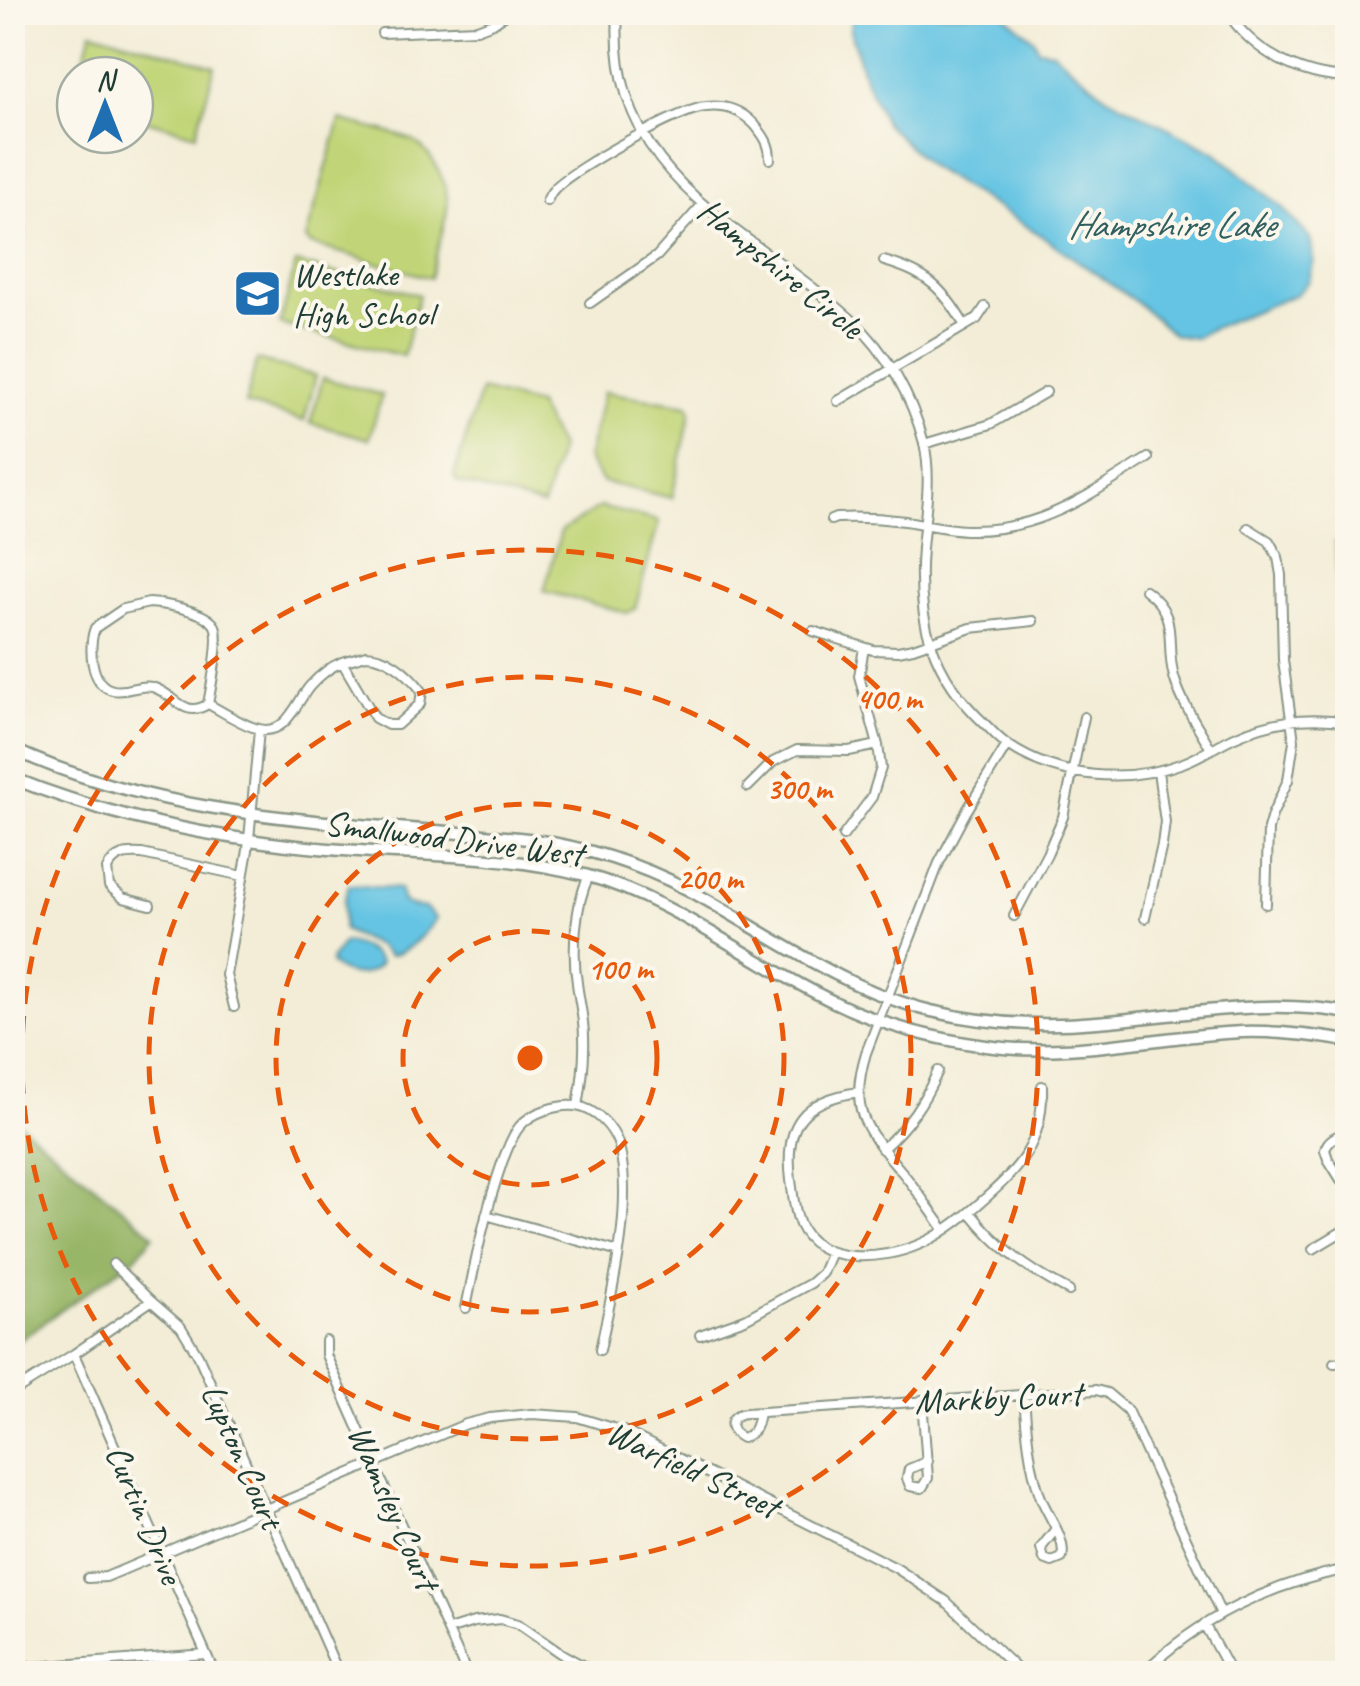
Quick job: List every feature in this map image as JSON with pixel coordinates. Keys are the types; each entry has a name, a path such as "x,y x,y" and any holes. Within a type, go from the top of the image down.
{"street":[{"path":"382,33 478,29 509,12"},
{"name":"Hampshire Circle","path":"618,12 621,76 643,134 668,171 702,205 854,322 878,348 911,407 924,444 928,483 920,581 923,617 929,643 961,700 1008,745 1074,772 1110,776 1158,770 1187,761 1248,731 1292,720 1348,722"},
{"path":"1226,12 1250,40 1277,59 1302,70 1345,78 1344,120"},
{"path":"546,200 568,177 643,134 693,110 711,106 727,107 746,116 769,144 770,159"},
{"path":"590,303 657,256 702,205"},
{"path":"884,261 912,270 936,284 965,326"},
{"path":"838,402 977,319 985,307"},
{"path":"924,444 991,424 1046,392"},
{"path":"831,520 870,518 983,530 1044,517 1081,501 1148,458"},
{"path":"1248,528 1269,540 1278,556 1282,660 1294,741 1288,780 1272,814 1267,838 1266,904"},
{"path":"1145,590 1165,612 1172,639 1174,678 1211,749"},
{"path":"149,604 171,606 210,620 218,639 208,704 190,710 157,689 143,686 114,690 102,684 91,651 95,628 123,609 149,604"},
{"path":"813,631 864,648 898,651 972,628 1033,620"},
{"path":"843,836 868,804 881,768 859,676 864,648"},
{"path":"208,704 259,730 275,728 284,723 314,682 328,670 342,662 366,655 386,658 420,687 420,704 397,725 378,722 342,662"},
{"path":"1014,916 1064,817 1084,716"},
{"path":"234,1006 226,975 250,840 259,730"},
{"path":"944,1229 864,1122 858,1092 860,1072 939,863 1008,745"},
{"path":"748,788 773,762 797,750 848,751 878,746"},
{"name":"Smallwood Drive West","path":"12,749 140,794 252,815 565,844 630,864 683,887 855,985 930,1010 1022,1024 1100,1022 1238,1009 1298,1007 1348,1013"},
{"path":"44,790 55,767"},
{"path":"1145,918 1165,822 1158,770"},
{"name":"Smallwood Drive West","path":"12,774 31,778 44,790 155,824 329,849 514,861 589,876 676,912 834,1002 935,1038 1036,1050 1242,1032 1287,1032 1348,1040"},
{"path":"150,905 123,898 109,886 107,870 114,858 142,854 243,876"},
{"path":"578,1106 584,1039 575,949 581,898 589,876"},
{"path":"882,1149 914,1115 938,1071"},
{"path":"858,1092 827,1098 815,1105 796,1124 788,1154 800,1226 831,1252 860,1256 903,1250 925,1242 970,1212 1015,1171 1030,1150 1040,1121 1042,1086"},
{"path":"466,1308 486,1215 516,1130 534,1115 578,1106 608,1124 618,1146 622,1200 619,1252 600,1350"},
{"path":"1348,1134 1329,1141 1324,1150 1348,1190"},
{"path":"970,1212 1026,1268 1069,1291"},
{"path":"486,1215 619,1252"},
{"path":"1313,1249 1348,1228"},
{"path":"700,1334 745,1319 811,1283 822,1273 831,1252"},
{"name":"Lupton Court","path":"112,1264 181,1326 198,1355 338,1674"},
{"path":"12,1393 150,1301"},
{"name":"Wamsley Court","path":"326,1340 326,1355 466,1674"},
{"name":"Curtin Drive","path":"74,1354 215,1674"},
{"path":"1334,1363 1348,1362"},
{"path":"1024,1393 1035,1479 1056,1530"},
{"name":"Markby Court","path":"759,1413 1024,1393 1107,1393 1127,1410 1221,1614"},
{"path":"922,1400 928,1461"},
{"name":"Warfield Street","path":"88,1578 106,1577 466,1424 532,1414 577,1418 626,1432 896,1568 946,1601 1022,1674"},
{"path":"1142,1674 1173,1646 1221,1614 1305,1579 1348,1569"},
{"path":"448,1630 500,1619 518,1624 598,1674"},
{"path":"1204,1624 1230,1672"},
{"path":"12,1664 32,1667 206,1654"}],"green space":[{"path":"92,31 215,66 196,134 155,123 155,55 85,55"},
{"path":"340,120 415,142 434,163 446,192 447,210 430,278 310,244 306,239"},
{"path":"296,263 419,295 403,356 280,324"},
{"path":"257,360 316,376 304,421 245,404"},
{"path":"323,378 382,395 369,439 310,423"},
{"path":"481,390 537,405 560,448 543,506 457,482 454,476"},
{"path":"604,392 688,405 691,411 672,498 602,482 587,458"},
{"path":"600,507 659,521 635,609 627,613 544,591 561,531"},
{"path":"1348,541 1347,700 1343,698 1336,542"},
{"path":"13,1118 154,1235 134,1259 13,1344"}],"water":[{"name":"Hampshire Lake","path":"853,13 1002,13 1034,39 1038,49 1052,51 1106,96 1215,152 1280,206 1310,238 1314,259 1309,281 1297,294 1195,338 1174,335 1140,305 1041,235 929,166 885,123 864,77 850,30"},
{"path":"349,885 399,889 403,902 425,908 436,919 409,947 389,956 378,946 343,930"},
{"path":"344,942 369,951 380,963 363,974 337,969 331,965 331,959"}],"place":[{"name":"Westlake High School","path":"258,294"}]}
